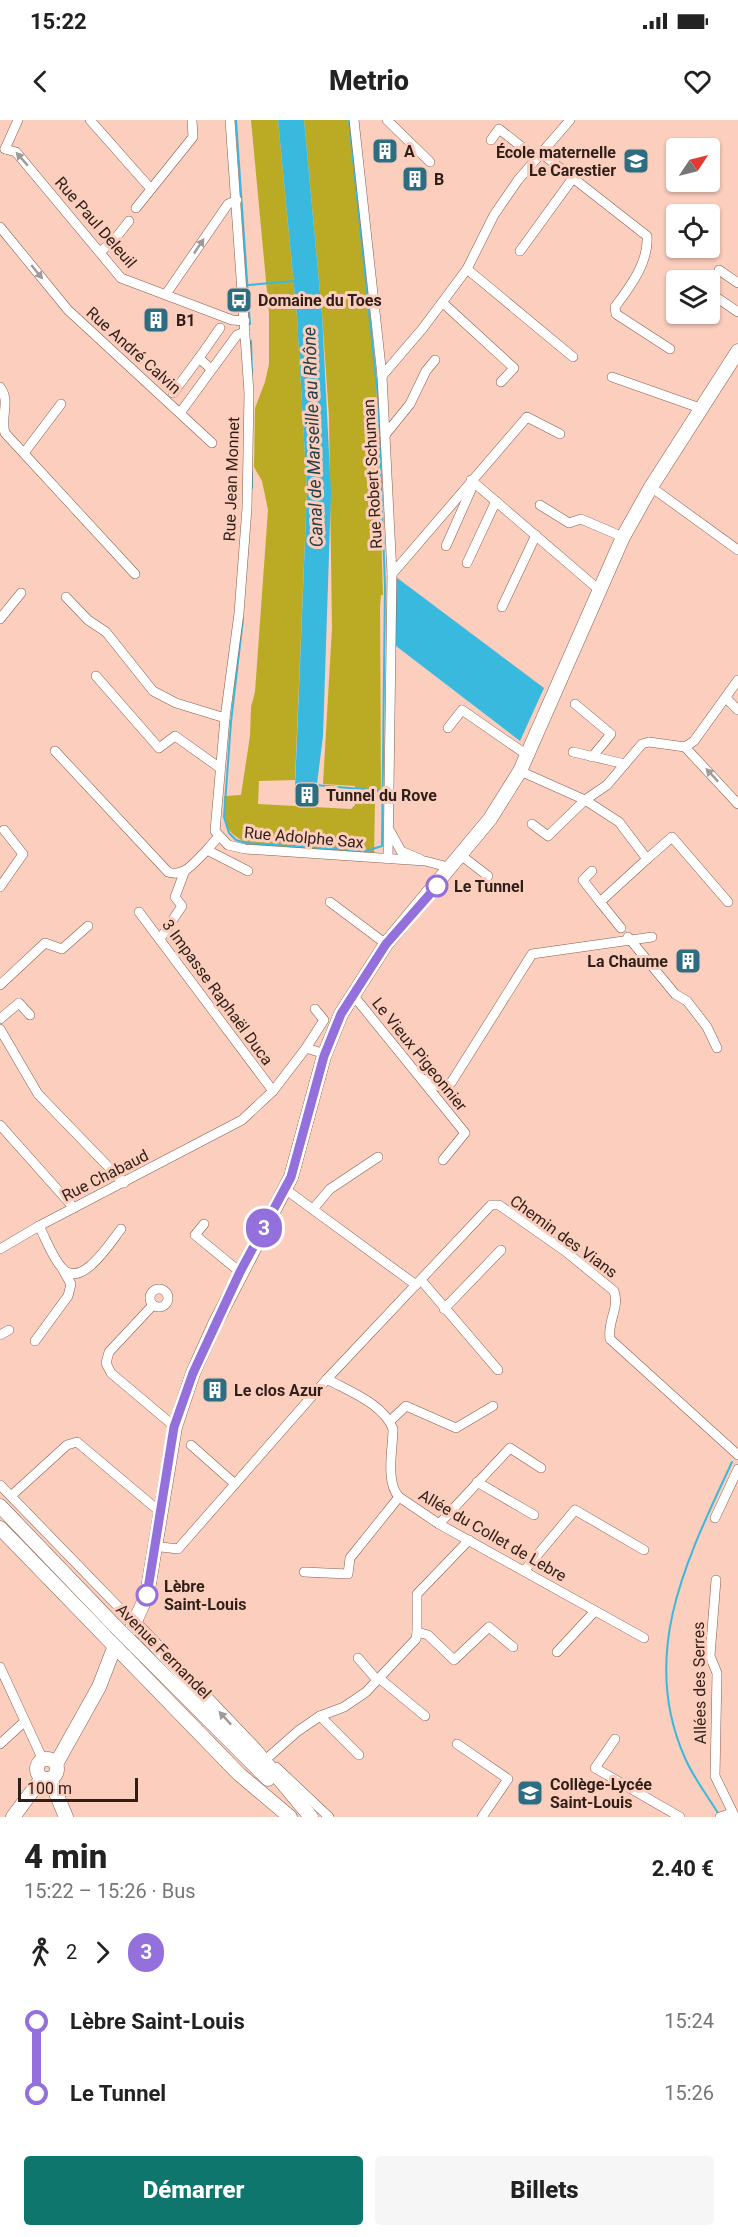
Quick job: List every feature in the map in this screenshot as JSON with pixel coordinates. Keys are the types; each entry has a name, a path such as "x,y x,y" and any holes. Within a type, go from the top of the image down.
{"street":[{"path":"2,151 18,120"},
{"path":"90,120 151,189"},
{"path":"136,208 193,137 192,120"},
{"name":"Rue Jean Monnet","path":"219,837 214,821 239,613 247,508 249,393 230,120"},
{"path":"387,120 430,162"},
{"path":"382,376 443,303 467,269 494,215 570,120"},
{"name":"Rue Robert Schuman","path":"356,122 382,376 392,574 388,829 395,857"},
{"path":"491,140 501,125 647,236 648,246 642,264 615,307 616,314 670,349"},
{"name":"Rue Paul Deleuil","path":"2,151 16,152 121,278 232,320 244,321"},
{"path":"520,251 573,178"},
{"path":"166,294 228,204 237,200"},
{"path":"100,252 115,239 129,221"},
{"name":"Rue André Calvin","path":"0,227 68,310 180,413 238,334 245,332"},
{"path":"467,269 573,357"},
{"path":"720,271 738,283"},
{"path":"720,300 738,312"},
{"path":"443,303 514,368 501,382"},
{"path":"173,393 219,328"},
{"path":"49,1762 102,1678 147,1595 153,1546 174,1427 193,1373 240,1272 285,1189 312,1107 325,1054 341,1014 386,944 462,856 490,819 520,771 598,589 623,537 651,487 738,351"},
{"path":"199,358 211,369"},
{"path":"385,435 410,404 426,371 435,360"},
{"path":"612,377 700,408"},
{"path":"0,387 6,399 3,420 5,433 135,574"},
{"path":"24,453 61,404"},
{"path":"180,413 212,443"},
{"path":"392,574 527,417 560,434"},
{"path":"473,482 598,589"},
{"path":"446,546 473,482"},
{"path":"651,487 738,550"},
{"path":"468,563 496,501"},
{"path":"540,505 569,523 581,519 623,537"},
{"path":"502,607 536,535"},
{"path":"0,619 21,593"},
{"path":"66,597 88,620 106,632 153,691 176,703 225,718"},
{"path":"96,676 159,748 175,736 220,768"},
{"path":"686,747 694,741 738,680"},
{"path":"726,698 738,710"},
{"path":"575,704 611,734 592,757"},
{"path":"448,728 462,710 527,755"},
{"path":"532,824 548,836 585,800 607,785 642,744 649,742 686,747 738,804"},
{"path":"55,751 168,872 177,875 184,873"},
{"path":"573,752 625,764"},
{"path":"520,771 585,800 619,822 647,859"},
{"path":"388,829 395,857"},
{"path":"1,885 23,854 4,830"},
{"path":"160,939 182,906 175,897 184,873 219,837"},
{"name":"Rue Adolphe Sax","path":"219,837 228,845 245,849 395,857 452,868"},
{"path":"600,902 672,837 728,902"},
{"name":"Rue Adolphe Sax","path":"207,850 248,871"},
{"path":"462,856 488,876"},
{"path":"592,871 583,880 675,994 687,1001 707,1027 717,1048"},
{"path":"330,902 386,944"},
{"name":"3 Impasse Raphaël Duca","path":"139,912 273,1091"},
{"path":"0,985 45,943 62,949 88,926"},
{"path":"421,1078 440,1087 451,1083 532,954 626,934 652,937"},
{"path":"0,992 19,974"},
{"name":"Le Vieux Pigeonnier","path":"353,995 465,1133 443,1160"},
{"path":"0,1019 19,1003 30,1016"},
{"name":"Rue Chabaud","path":"0,1249 39,1226 242,1120 273,1091 306,1048 324,1020 315,1009"},
{"path":"0,1029 38,1094 124,1183"},
{"path":"306,1048 325,1054"},
{"path":"0,1125 74,1208"},
{"path":"313,1209 330,1189 378,1156"},
{"path":"285,1189 419,1283 498,1370"},
{"name":"Chemin des Vians","path":"419,1283 491,1205 499,1205 565,1251 614,1291 617,1299 608,1329 610,1338 738,1455"},
{"path":"204,1224 195,1235 240,1272"},
{"path":"35,1341 68,1296 71,1284 39,1226"},
{"path":"62,1269 72,1274 81,1273 122,1229"},
{"path":"444,1309 501,1250"},
{"path":"153,1546 166,1550 178,1549 327,1379 419,1283"},
{"path":"153,1305 109,1352 106,1363 111,1373 174,1427"},
{"path":"327,1379 377,1408 390,1421 406,1406 456,1428 493,1407"},
{"name":"Allée du Collet de Lebre","path":"390,1421 393,1429 392,1482 399,1497 439,1524 644,1638"},
{"path":"11,1496 67,1445 77,1442 159,1511"},
{"path":"191,1445 235,1484"},
{"path":"439,1524 510,1448 541,1468"},
{"path":"715,1518 738,1469"},
{"path":"477,1482 534,1515"},
{"path":"0,1485 124,1636"},
{"path":"304,1572 348,1574 350,1558 399,1497"},
{"name":"Avenue Fernandel","path":"0,1506 292,1817"},
{"path":"524,1571 575,1510 644,1550"},
{"name":"Avenue Fernandel","path":"0,1516 305,1817"},
{"path":"0,1527 264,1761 311,1817"},
{"path":"264,1761 298,1731 320,1716 344,1707 378,1679 416,1639 417,1594 469,1540"},
{"name":"Allées des Serres","path":"716,1581 710,1656 717,1673 716,1776 733,1815"},
{"path":"557,1652 595,1611"},
{"path":"417,1632 428,1635 454,1660 489,1627 513,1647"},
{"path":"358,1658 378,1679 425,1716"},
{"path":"0,1667 24,1722 57,1771 46,1779 14,1817"},
{"path":"320,1716 359,1755"},
{"path":"0,1744 24,1722"},
{"path":"615,1739 595,1768 680,1817"},
{"path":"457,1744 508,1779 482,1817"},
{"path":"264,1761 275,1766 329,1817"},
{"path":"46,1779 66,1817"},
{"path":"720,1817 733,1815"}],"shaded area":[{"path":"251,120 278,120 297,317 307,491 295,780 259,781 258,804 351,809 355,805 355,786 323,784 332,628 329,417 304,120 349,120 376,374 383,595 381,595 380,607 381,796 375,799 374,858 248,844 233,835 225,820 224,796 241,795 250,736 268,510 262,481 254,467 255,408 269,364 269,313"}],"water":[{"name":"Canal de Marseille au Rhône","path":"278,120 304,120 322,314 331,493 323,736 316,792 295,788 307,491 297,317"},
{"path":"396,577 544,688 520,741 396,646"}],"waterway":[{"path":"236,120 250,324"},
{"path":"243,619 231,722 224,817 229,833 236,840 246,843 366,851 382,846 385,586 378,398 349,120"},
{"path":"249,285 294,281"},
{"path":"251,341 252,374"},
{"path":"252,472 252,488"},
{"path":"315,785 384,791"},
{"path":"718,1813 685,1758 672,1719 666,1681 668,1643 674,1606 699,1534 732,1462"}],"bus line":[{"name":"3","path":"147,1595 174,1427 193,1373 240,1272 291,1177 312,1107 324,1056 341,1014 386,944 437,886"}],"place":[{"name":"A","path":"385,151"},
{"name":"École maternelle Le Carestier","path":"636,161"},
{"name":"B","path":"415,179"},
{"name":"Domaine du Toes","path":"239,300"},
{"name":"B1","path":"156,320"},
{"name":"Tunnel du Rove","path":"307,795"},
{"name":"Le Tunnel","path":"437,886"},
{"name":"La Chaume","path":"688,961"},
{"name":"Le clos Azur","path":"215,1390"},
{"name":"Lèbre Saint-Louis","path":"147,1595"},
{"name":"Collège-Lycée Saint-Louis","path":"530,1793"}]}
